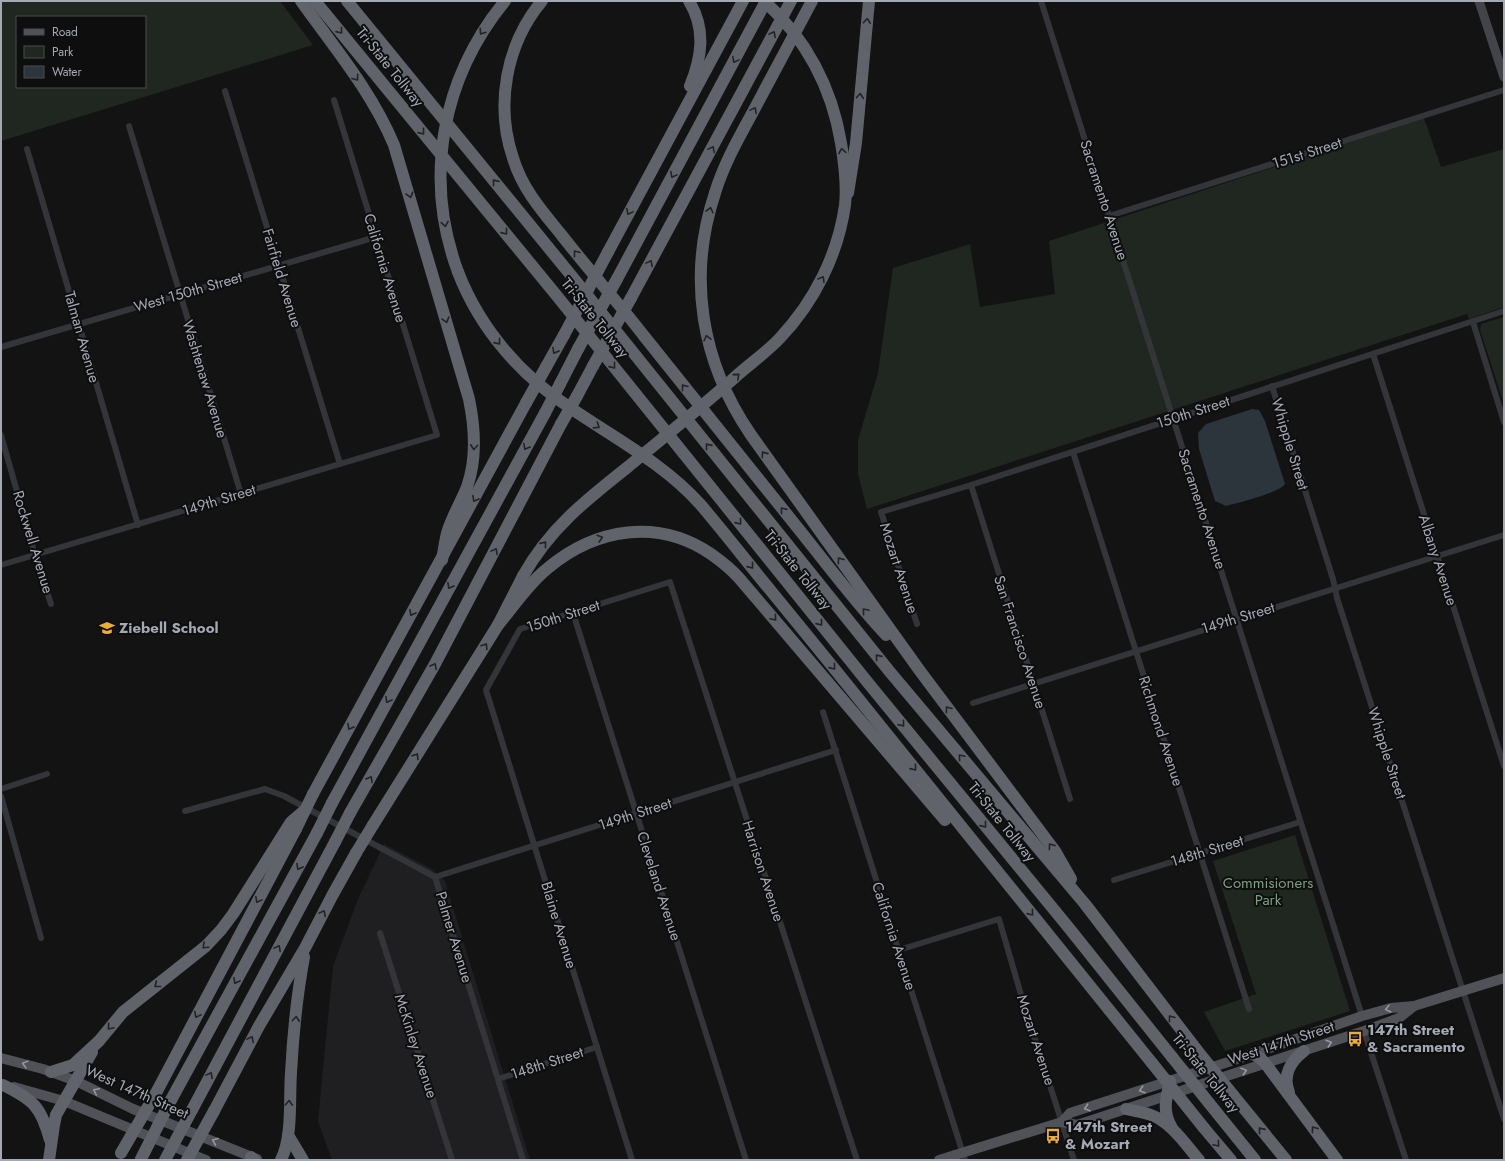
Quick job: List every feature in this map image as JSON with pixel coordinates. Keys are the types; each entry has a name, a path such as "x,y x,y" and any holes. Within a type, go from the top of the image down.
{"highway":[{"path":"301,1 368,94 378,110 394,145 469,399 474,437 470,475 467,487 448,530 442,560"},
{"name":"Tri-State Tollway","path":"315,1 557,296 1255,1160"},
{"name":"Tri-State Tollway","path":"347,1 579,285 885,666 1085,904 1196,1049 1286,1160"},
{"path":"505,1 486,26 473,48 457,84 446,124 441,165 442,205 449,246 471,302 485,326 509,356 532,379 570,408 669,474 699,503 836,670 1152,1064 1231,1160"},
{"path":"542,1 526,24 517,42 505,84 505,120 508,141 513,160 527,191 580,259 643,334 844,586 879,627 920,670"},
{"path":"667,140 697,69 701,54 699,23 689,1"},
{"path":"51,1072 73,1065 99,1041 123,1012 200,951 221,930 305,810 564,335 667,140 743,1"},
{"path":"140,1159 170,1100 317,833 617,279 765,1 800,40 818,70 828,94 839,130 844,161 845,204"},
{"path":"165,1160 350,813 435,664 576,396 632,298 791,1"},
{"path":"812,1 729,157 715,191 706,226 701,262 701,300 706,336 716,370 740,420 920,670 1055,851 1085,904"},
{"path":"187,1160 259,1026 305,948 372,825 528,579 535,555 568,516 711,398 779,338 804,308 825,272 837,240 852,172 869,1"},
{"path":"528,579 582,545 601,537 630,532 661,533 675,536 712,554 740,578 988,869 1012,890"},
{"path":"120,1156 156,1093 293,826"},
{"path":"281,1160 286,1148 288,1135 291,1071 299,982 305,948"},
{"path":"49,1160 56,1115 99,1041"},
{"path":"1291,1097 1286,1084 1288,1070 1295,1059 1304,1051"},
{"path":"1253,1054 1260,1058 1265,1064 1337,1160"},
{"path":"1170,1081 1165,1106 1172,1129"},
{"path":"2,1085 29,1099 35,1105 43,1117 51,1144"},
{"path":"1126,1109 1151,1114 1160,1119 1172,1129 1199,1160"},
{"path":"288,1135 303,1160"}],"main road":[{"path":"1479,1 1504,77"},
{"name":"West 147th Street","path":"939,1160 964,1156 1062,1122 1070,1113 1253,1054 1362,1016 1391,1008 1414,1006 1504,978"},
{"name":"West 147th Street","path":"1062,1122 1077,1125 1265,1064 1399,1018 1414,1006"},
{"name":"West 147th Street","path":"1,1058 51,1072 76,1081 133,1109 255,1159"},
{"path":"2,1085 64,1101 206,1160"}],"street":[{"name":"Sacramento Avenue","path":"1042,1 1362,1016"},
{"name":"151st Street","path":"1109,216 1504,90"},
{"name":"Fairfield Avenue","path":"225,91 340,464"},
{"name":"California Avenue","path":"334,100 437,435"},
{"name":"Washtenaw Avenue","path":"129,126 179,295 241,494"},
{"name":"Talman Avenue","path":"27,149 138,525"},
{"name":"West 150th Street","path":"1,347 376,237"},
{"name":"150th Street","path":"882,512 971,485 1504,311"},
{"path":"1473,322 1504,422"},
{"name":"Albany Avenue","path":"1373,354 1504,766"},
{"name":"Whipple Street","path":"1272,386 1333,579 1334,588 1504,1119"},
{"name":"Rockwell Avenue","path":"1,435 35,555 51,604"},
{"name":"149th Street","path":"1,565 437,435"},
{"name":"Richmond Avenue","path":"1073,452 1249,1010"},
{"name":"San Francisco Avenue","path":"971,485 1070,799"},
{"name":"Mozart Avenue","path":"882,512 917,624"},
{"name":"149th Street","path":"973,703 1504,535"},
{"name":"150th Street","path":"486,690 520,630 670,582"},
{"name":"Harrison Avenue","path":"670,582 857,1160"},
{"name":"Cleveland Avenue","path":"573,612 746,1160"},
{"name":"Blaine Avenue","path":"486,690 632,1160"},
{"name":"California Avenue","path":"823,712 964,1156"},
{"name":"149th Street","path":"435,878 836,750"},
{"path":"1,789 47,774"},
{"name":"Palmer Avenue","path":"185,811 265,789 284,796 435,878 523,1160"},
{"path":"1,796 41,938"},
{"name":"148th Street","path":"1114,880 1300,822"},
{"name":"Mozart Avenue","path":"899,950 999,919 1024,1005 1074,1160"},
{"name":"McKinley Avenue","path":"380,933 452,1160"},
{"path":"1364,1031 1406,1160"},
{"name":"148th Street","path":"498,1079 597,1047"}],"shaded area":[{"path":"384,844 432,869 445,881 530,1160 332,1160 318,1121 333,966 358,899"}],"green space":[{"path":"1,1 280,1 313,45 1,141"},
{"path":"1424,118 1441,167 1504,149 1504,307 1469,319 1467,314 867,509 858,474 858,440 878,373 893,268 970,244 980,307 1055,294 1049,241"},
{"path":"1504,317 1504,404 1480,330 1481,324"},
{"name":"Commisioners Park","path":"1295,835 1350,1011 1225,1051 1204,1012 1256,994 1213,861"}],"water":[{"path":"1252,409 1259,410 1265,421 1285,484 1275,491 1267,494 1226,506 1215,501 1199,449 1198,433 1206,424"}],"place":[{"name":"Ziebell School","path":"107,628"},
{"name":"147th Street & Sacramento","path":"1355,1039"},
{"name":"147th Street & Mozart","path":"1053,1136"}]}
